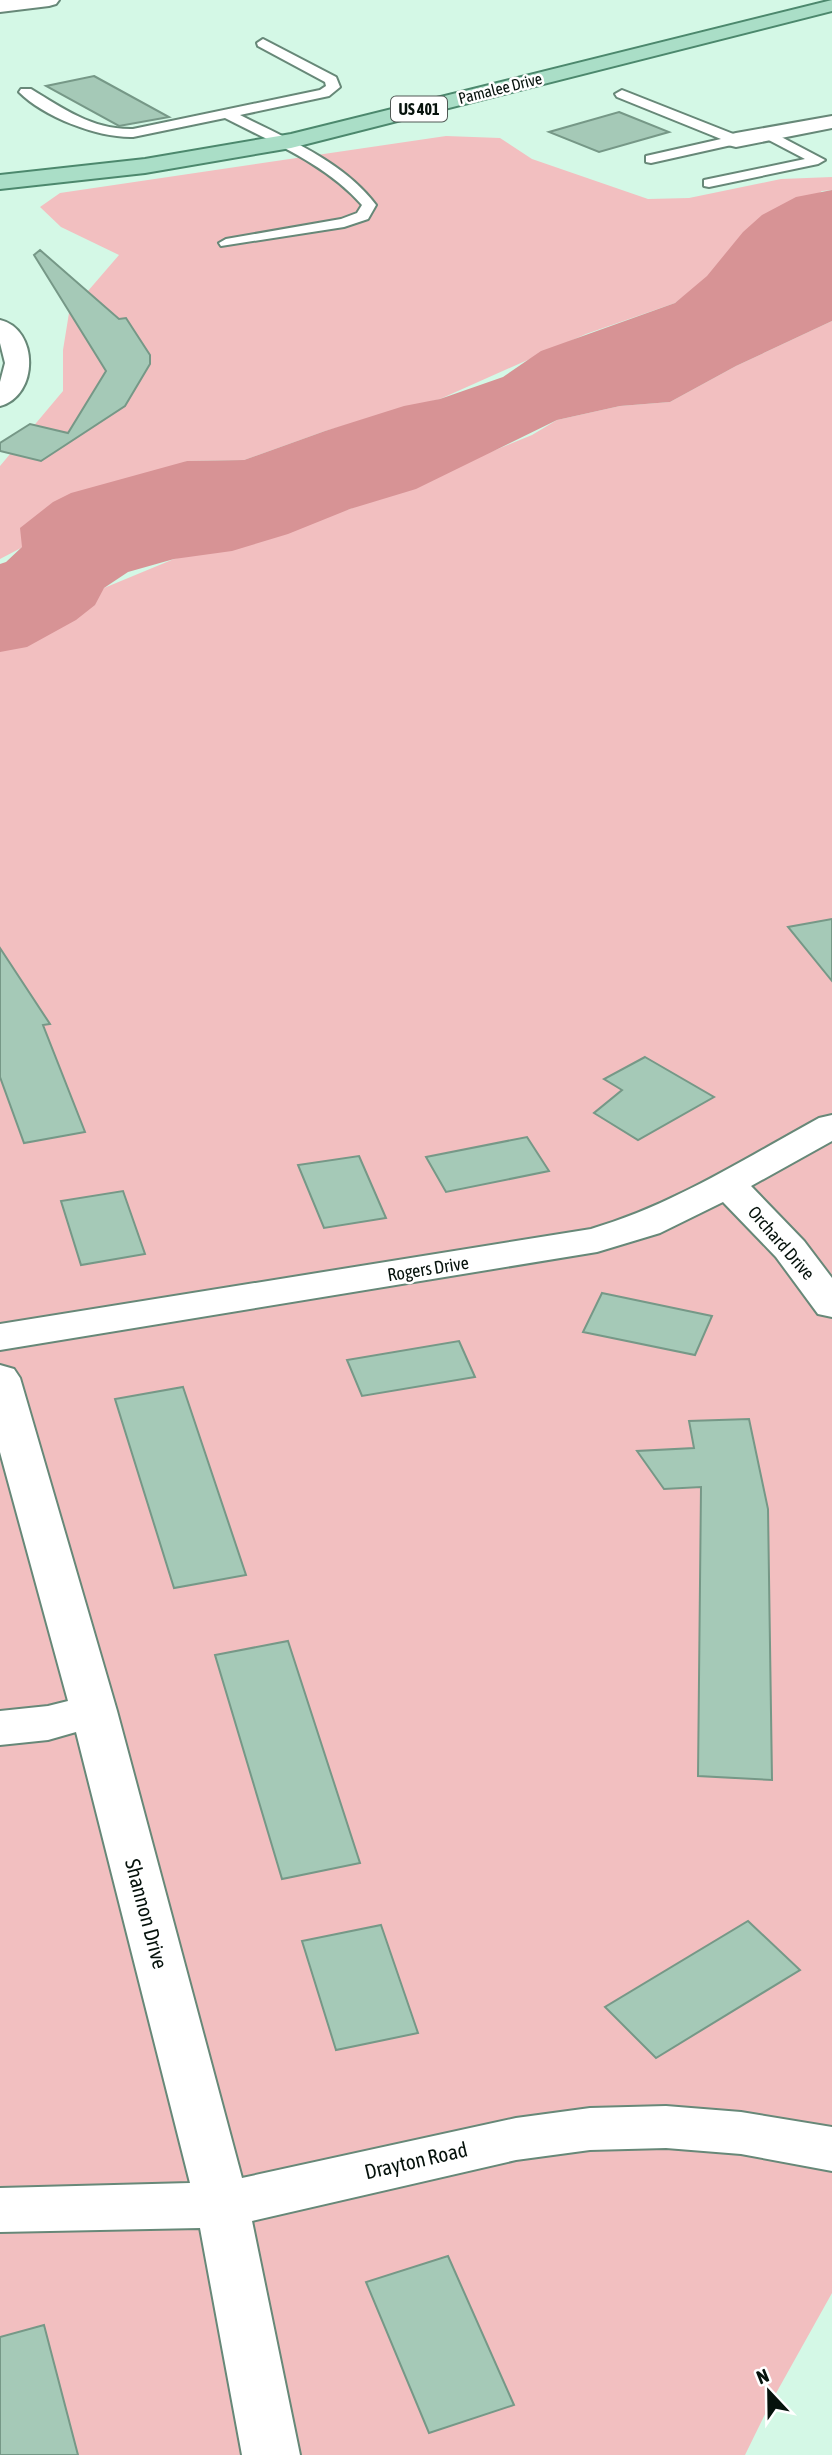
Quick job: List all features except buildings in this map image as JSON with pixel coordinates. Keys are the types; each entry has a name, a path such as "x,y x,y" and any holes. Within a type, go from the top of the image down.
{"main road":[{"name":"Pamalee Drive","path":"0,182 145,166 282,142 832,5"}],"street":[{"path":"0,6 50,0"},
{"path":"736,140 832,122"},
{"path":"0,327 17,348 20,362 16,377 0,398"},
{"name":"Rogers Drive","path":"0,1337 597,1240 656,1220 689,1205 832,1126"},
{"name":"Orchard Drive","path":"726,1183 790,1249 832,1305"},
{"name":"Shannon Drive","path":"0,1378 94,1711 222,2205 271,2455"},
{"path":"0,1728 48,1723 94,1711"},
{"name":"Drayton Road","path":"0,2210 222,2205 516,2139 590,2129 666,2127 741,2133 832,2149"}],"lane":[{"path":"26,92 104,134 134,132 324,93 333,88 331,80 263,43"},
{"path":"622,94 736,140"},
{"path":"226,113 282,142 356,188 369,205 363,216 344,223 226,243"},
{"path":"709,183 818,160 768,134"},
{"path":"651,159 736,140"}],"shaded area":[{"path":"446,136 500,138 532,159 648,199 689,198 781,179 832,177 832,190 822,191 675,303 586,334 440,399 325,431 244,460 187,461 0,559 0,466 63,391 63,350 69,313 119,255 61,227 40,207 60,193"},
{"path":"832,190 832,321 736,366 670,402 620,406 557,420 416,489 350,509 288,534 232,551 174,559 128,572 104,588 95,605 76,620 27,647 0,652 0,564 22,547 20,528 53,502 71,493 187,461 244,460 325,431 404,406 440,399 503,377 541,351 675,303 707,276 743,232 762,215 796,197"},
{"path":"832,321 832,2293 770,2404 745,2455 0,2455 0,650 104,588 174,559 350,509 532,435 557,420 620,406 670,402 736,366"}]}
